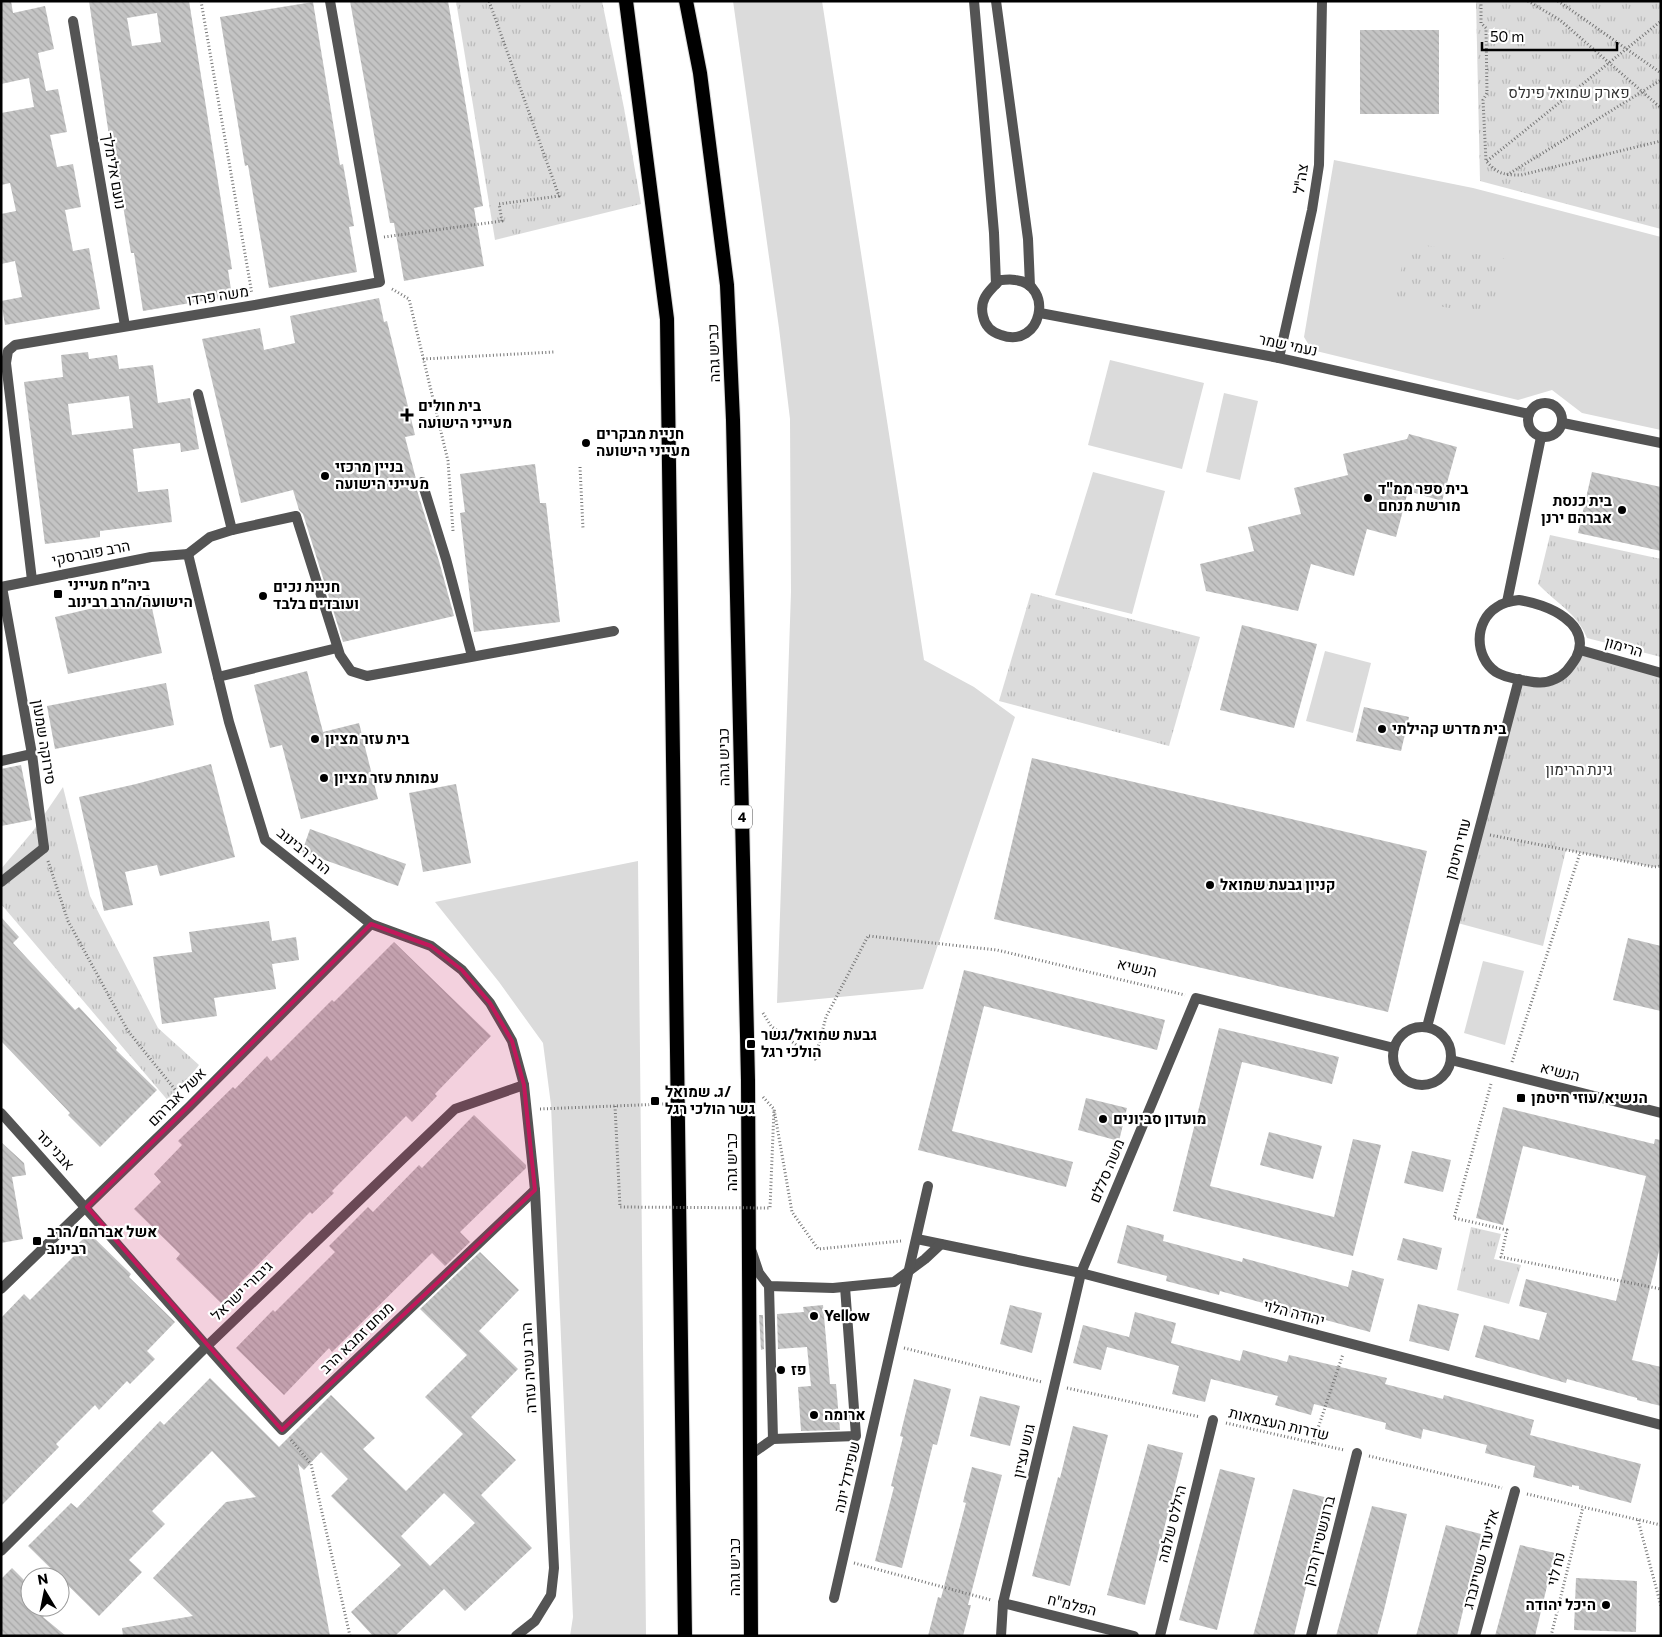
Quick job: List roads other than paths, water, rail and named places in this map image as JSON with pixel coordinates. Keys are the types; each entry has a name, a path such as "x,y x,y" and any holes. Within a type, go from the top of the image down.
{"highway":[{"path":"626,1 667,319 685,1636"},
{"name":"כביש גהה","path":"687,4 700,73 727,285 733,420 748,1080 751,1636"}],"street":[{"name":"משה פרדו","path":"32,580 6,363 8,351 15,345 380,282 330,1"},
{"path":"974,1 993,224 996,284"},
{"path":"996,1 1028,239 1030,286"},
{"name":"צה\"ל","path":"1279,358 1312,210 1319,165 1322,1"},
{"name":"נועם אלימלך","path":"73,21 125,326"},
{"path":"1000,280 1015,280 1030,286 1040,303 1040,313 1036,324 1029,331 1018,337 1008,338 994,333 987,325 982,311 985,294 1000,280"},
{"name":"נעמי שמר","path":"1040,313 1279,358 1529,414"},
{"path":"198,394 232,530"},
{"path":"1540,404 1551,404 1560,411 1563,422 1558,433 1552,436 1541,437 1531,430 1529,414 1540,404"},
{"path":"1563,422 1661,443"},
{"path":"1507,602 1541,437"},
{"path":"422,482 446,559 472,656"},
{"path":"188,554 210,537 232,530 296,516 340,655 351,671 367,676 614,631"},
{"name":"הרב פוברסקי","path":"2,587 151,556 188,554"},
{"name":"הרב רבינוב","path":"188,554 229,722 265,840 371,924 431,946 462,970 490,1003 512,1041 524,1085"},
{"name":"סירוקה שמעון","path":"1,882 44,848 32,754 2,587"},
{"path":"1519,600 1531,602 1574,624 1580,640 1580,650 1569,669 1552,681 1539,683 1507,677 1496,672 1487,663 1481,652 1479,639 1481,627 1487,616 1496,607 1507,602 1519,600"},
{"path":"218,677 337,648"},
{"name":"הרימון","path":"1580,650 1661,673"},
{"name":"עוזי חיטמן","path":"1427,1027 1519,679"},
{"path":"1,761 32,754"},
{"name":"אשל אברהם","path":"1,1289 189,1107 371,924"},
{"name":"משה סללם","path":"1081,1273 1196,998 1394,1048"},
{"path":"1416,1027 1427,1027 1441,1033 1448,1041 1451,1050 1451,1060 1447,1071 1441,1078 1430,1084 1419,1085 1406,1080 1398,1072 1393,1058 1394,1048 1403,1034 1416,1027"},
{"name":"הנשיא","path":"1451,1060 1661,1112"},
{"name":"הרב עטיה עזרה","path":"516,1636 535,1621 551,1595 554,1568 535,1190 524,1085"},
{"name":"גיבורי ישראל","path":"1,1551 206,1347 454,1108 524,1085"},
{"name":"אבני נזר","path":"1,1113 87,1207 206,1347"},
{"name":"שפינדל יונה","path":"834,1598 928,1186"},
{"name":"מנחם זמבא הרב","path":"206,1347 282,1430 535,1190"},
{"name":"יהודה הלוי","path":"917,1239 1081,1273 1661,1425"},
{"path":"749,1241 759,1273 769,1286 774,1439"},
{"path":"769,1286 833,1288 894,1282 925,1259 941,1244"},
{"name":"גוש עציון","path":"1001,1636 1003,1603 1081,1273"},
{"path":"750,1455 774,1439 856,1436 845,1287"},
{"name":"היללס שלמה","path":"1160,1636 1213,1420"},
{"name":"ברונשטיין הכהן","path":"1311,1636 1356,1453"},
{"name":"אליעזר שטיינברג","path":"1475,1636 1515,1491"},
{"name":"הפלמ\"ח","path":"1003,1603 1134,1636"}],"place":[{"name":"בית חולים מעייני הישועה","path":"407,415"},
{"name":"חניית מבקרים מעייני הישועה","path":"586,443"},
{"name":"בניין מרכזי מעייני הישועה","path":"325,476"},
{"name":"בית ספר ממ\"ד מורשת מנחם","path":"1368,498"},
{"name":"בית כנסת אברהם ירנן","path":"1622,510"},
{"name":"ביה״ח מעייני הישועה/הרב רבינוב","path":"58,594"},
{"name":"חניית נכים ועובדים בלבד","path":"263,596"},
{"name":"בית מדרש קהילתי","path":"1382,729"},
{"name":"בית עזר מציון","path":"315,739"},
{"name":"עמותת עזר מציון","path":"324,778"},
{"name":"קניון גבעת שמואל","path":"1210,885"},
{"name":"גבעת שמואל/גשר הולכי רגל","path":"751,1044"},
{"name":"הנשיא/עוזי חיטמן","path":"1521,1098"},
{"name":"ג. שמואל/ גשר הולכי רגל","path":"655,1101"},
{"name":"מועדון סביונים","path":"1103,1119"},
{"name":"אשל אברהם/הרב רבינוב","path":"37,1241"},
{"name":"Yellow","path":"814,1316"},
{"name":"פז","path":"781,1370"},
{"name":"ארומה","path":"814,1415"},
{"name":"היכל יהודה","path":"1606,1605"}],"park label":[{"name":"פארק שמואל פינלס","path":"1569,93"},
{"name":"גינת הרימון","path":"1579,770"}]}
